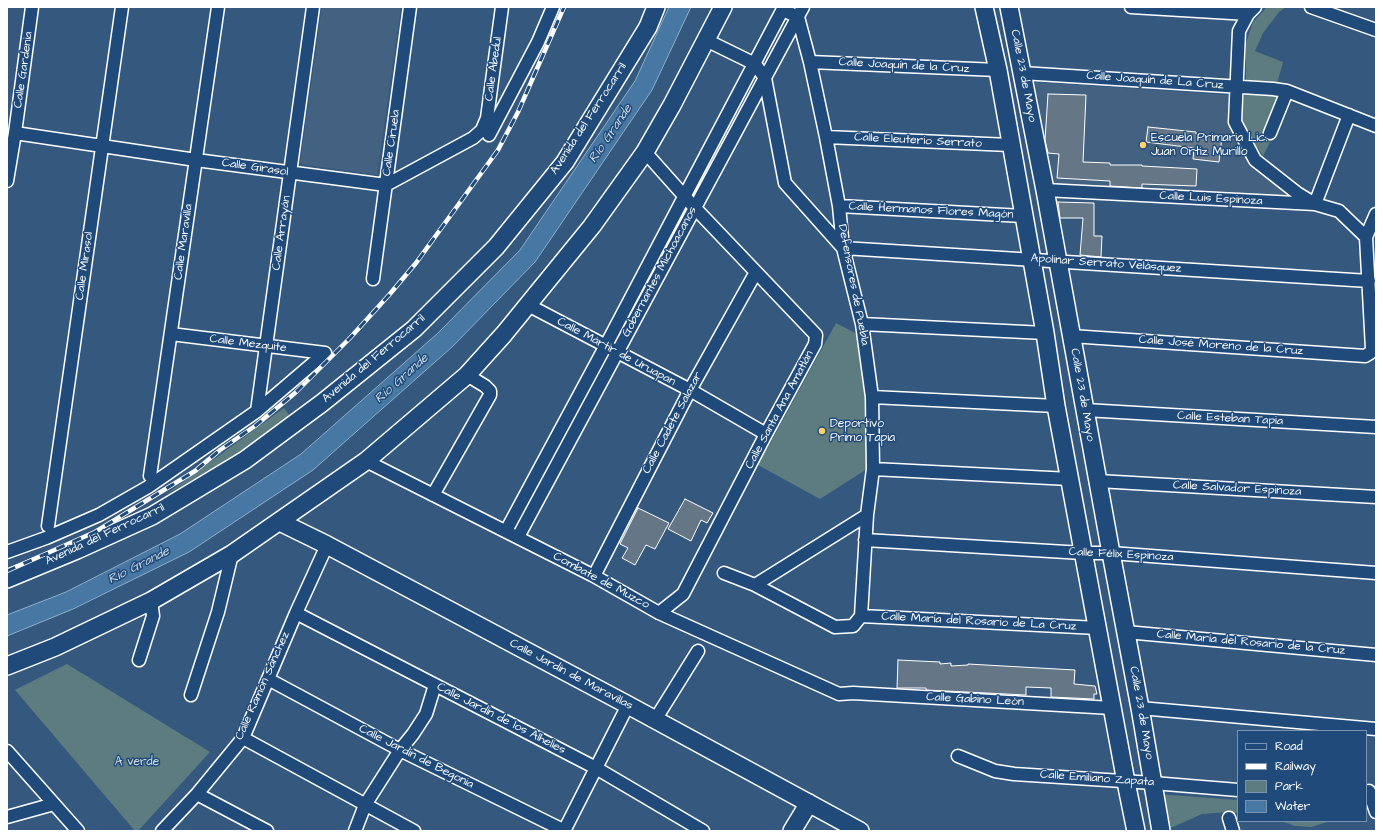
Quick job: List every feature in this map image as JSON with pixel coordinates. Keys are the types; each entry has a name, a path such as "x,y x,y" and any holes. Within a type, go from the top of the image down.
{"street":[{"name":"Calle Gardenia","path":"7,181 32,7"},
{"name":"Calle Mirasol","path":"47,532 122,7"},
{"name":"Calle Maravilla","path":"150,476 218,7"},
{"name":"Calle Arrayán","path":"257,411 313,7"},
{"name":"Calle Ciruela","path":"373,279 410,7"},
{"name":"Calle Abedul","path":"486,133 502,7"},
{"path":"386,185 473,138 486,133 538,42 553,7"},
{"name":"Avenida del Ferrocarril","path":"7,579 78,550 152,516 245,460 322,403 414,328 496,247 566,162 648,27 656,7"},
{"path":"7,666 55,647 151,601 232,554 366,461 467,374 528,306 592,226 645,152 672,105 723,7"},
{"name":"Calle 23 de Mayo","path":"984,7 998,70 1010,145 1045,333 1056,406 1136,831"},
{"name":"Calle 23 de Mayo","path":"1009,7 1045,190 1162,831"},
{"path":"1131,7 1251,11 1239,31 1235,122 1255,160 1297,193 1315,204 1349,115"},
{"path":"784,8 800,12"},
{"name":"Gobernantes Michoacanos","path":"506,531 784,8"},
{"path":"1314,8 1376,30"},
{"name":"Defensores de Puebla","path":"800,12 839,206 843,248 862,324 872,397 873,469 857,621"},
{"name":"Gobernantes Michoacanos","path":"518,537 616,352 800,12"},
{"path":"706,40 755,64 765,78 785,183 843,248"},
{"name":"Calle Joaquín de la Cruz","path":"810,62 998,70"},
{"name":"Calle Joaquín de La Cruz","path":"1022,73 1287,91"},
{"path":"1270,133 1287,91 1376,126"},
{"name":"Calle Girasol","path":"15,133 196,160 386,185"},
{"name":"Calle Eleuterio Serrato","path":"826,137 1010,145"},
{"name":"Calle Santa Ana Amatlán","path":"645,152 694,207 816,335 815,344 766,434 683,594 659,612"},
{"name":"Calle Luis Espinoza","path":"1045,190 1315,204 1339,211 1366,237"},
{"name":"Calle Hermanos Flores Magón","path":"839,206 1023,216"},
{"path":"1374,339 1366,237 1376,214"},
{"name":"Apolinar Serrato Velásquez","path":"843,248 1369,281"},
{"name":"Calle Cadete Salazar","path":"594,576 690,390 756,272"},
{"name":"Calle Mártir de Uruapan","path":"528,306 690,390 766,434"},
{"path":"862,324 1045,333"},
{"name":"Calle Mezquite","path":"170,334 325,353"},
{"name":"Calle José Moreno de la Cruz","path":"1071,336 1365,356 1370,353 1374,339"},
{"name":"Avenida del Ferrocarril","path":"7,552 47,532 98,515 148,487 257,411 325,353"},
{"path":"433,495 490,395 490,391 485,386 467,374"},
{"path":"872,397 1056,406"},
{"name":"Calle Esteban Tapia","path":"1085,410 1376,428"},
{"name":"Combate de Muzco","path":"366,461 594,576 659,612 839,694"},
{"path":"873,469 1070,479"},
{"name":"Calle Salvador Espinoza","path":"1098,481 1376,497"},
{"path":"755,585 867,515"},
{"name":"Calle Jardín de Maravillas","path":"280,522 328,545 860,831"},
{"name":"Calle Félix Espinoza","path":"865,540 1083,553 1111,553 1376,573"},
{"name":"Calle Ramón Sánchez","path":"162,831 197,794 243,738 296,613 328,545"},
{"path":"191,695 218,612 232,554"},
{"name":"Calle María del Rosario de La Cruz","path":"724,573 755,585 835,628 857,621 1098,628"},
{"path":"139,660 153,616 151,601"},
{"name":"Calle Jardín de los Alhelies","path":"296,613 596,768 702,831"},
{"name":"Calle María del Rosario de la Cruz","path":"1126,632 1376,655"},
{"path":"655,720 698,651"},
{"name":"Calle Jardín de Begonia","path":"268,679 400,750 565,831"},
{"path":"355,831 365,805 400,750 426,714 435,686"},
{"name":"Calle Gabino León","path":"839,694 853,693 1112,708"},
{"path":"565,831 628,705"},
{"path":"1140,708 1376,729"},
{"path":"243,738 414,831"},
{"path":"7,751 78,831"},
{"name":"Calle Emiliano Zapata","path":"958,756 995,771 1014,774 1237,790"},
{"path":"1370,788 1376,812"},
{"path":"197,794 267,831"},
{"path":"792,831 809,803"},
{"path":"7,816 54,804"},
{"path":"1228,818 1233,831"}],"shaded area":[{"path":"322,7 401,7 377,175 300,164"},
{"name":"Escuela Primaria Lic. Juan Ortiz Murillo","path":"1034,82 1228,95 1230,125 1252,165 1293,198 1053,184"}],"green space":[{"path":"1267,7 1286,7 1279,12 1263,33 1255,51 1283,62 1276,87 1246,84 1246,43 1253,22"},
{"path":"1245,92 1280,95 1263,139 1270,142 1263,156 1241,122"},
{"name":"Deportivo Primo Tapia","path":"836,323 861,336 868,397 867,469 820,499 758,465"},
{"path":"284,408 290,416 242,452 165,495"},
{"name":"A verde","path":"67,664 210,752 138,831 135,831 15,690"},
{"path":"1157,794 1237,800 1237,813 1202,814 1164,831"},
{"path":"1284,822 1328,822 1311,827 1295,826"}],"water":[{"name":"Río Grande","path":"669,7 691,7 652,90 535,262 452,347 313,470 189,552 73,609 7,636 7,615 66,592 180,534 301,454 438,333 520,250 635,81"}],"building":[{"path":"1048,94 1086,95 1083,162 1110,163 1110,165 1142,165 1197,169 1196,186 1142,184 1142,188 1110,186 1110,181 1057,178 1059,154 1048,153 1045,140"},
{"path":"1148,127 1196,132 1196,134 1222,137 1219,162 1193,159 1194,148 1146,142"},
{"path":"1058,202 1094,203 1094,236 1102,236 1101,257 1080,255 1083,218 1060,218"},
{"path":"685,499 713,513 707,523 701,520 691,541 668,529"},
{"path":"638,508 669,523 655,549 646,545 635,565 622,558 628,548 620,544"},
{"path":"898,660 940,662 940,664 951,663 951,666 968,664 1075,670 1074,684 1095,686 1097,694 1094,694 1094,699 1051,697 1051,688 1026,687 1026,695 926,690 926,688 897,688"}],"railway":[{"path":"7,571 95,532 195,471 220,450 255,426 295,393 350,338 416,263 498,150 518,112 564,7"}],"place":[{"name":"Escuela Primaria Lic. Juan Ortiz Murillo","path":"1143,145"},
{"name":"Deportivo Primo Tapia","path":"822,431"}]}
